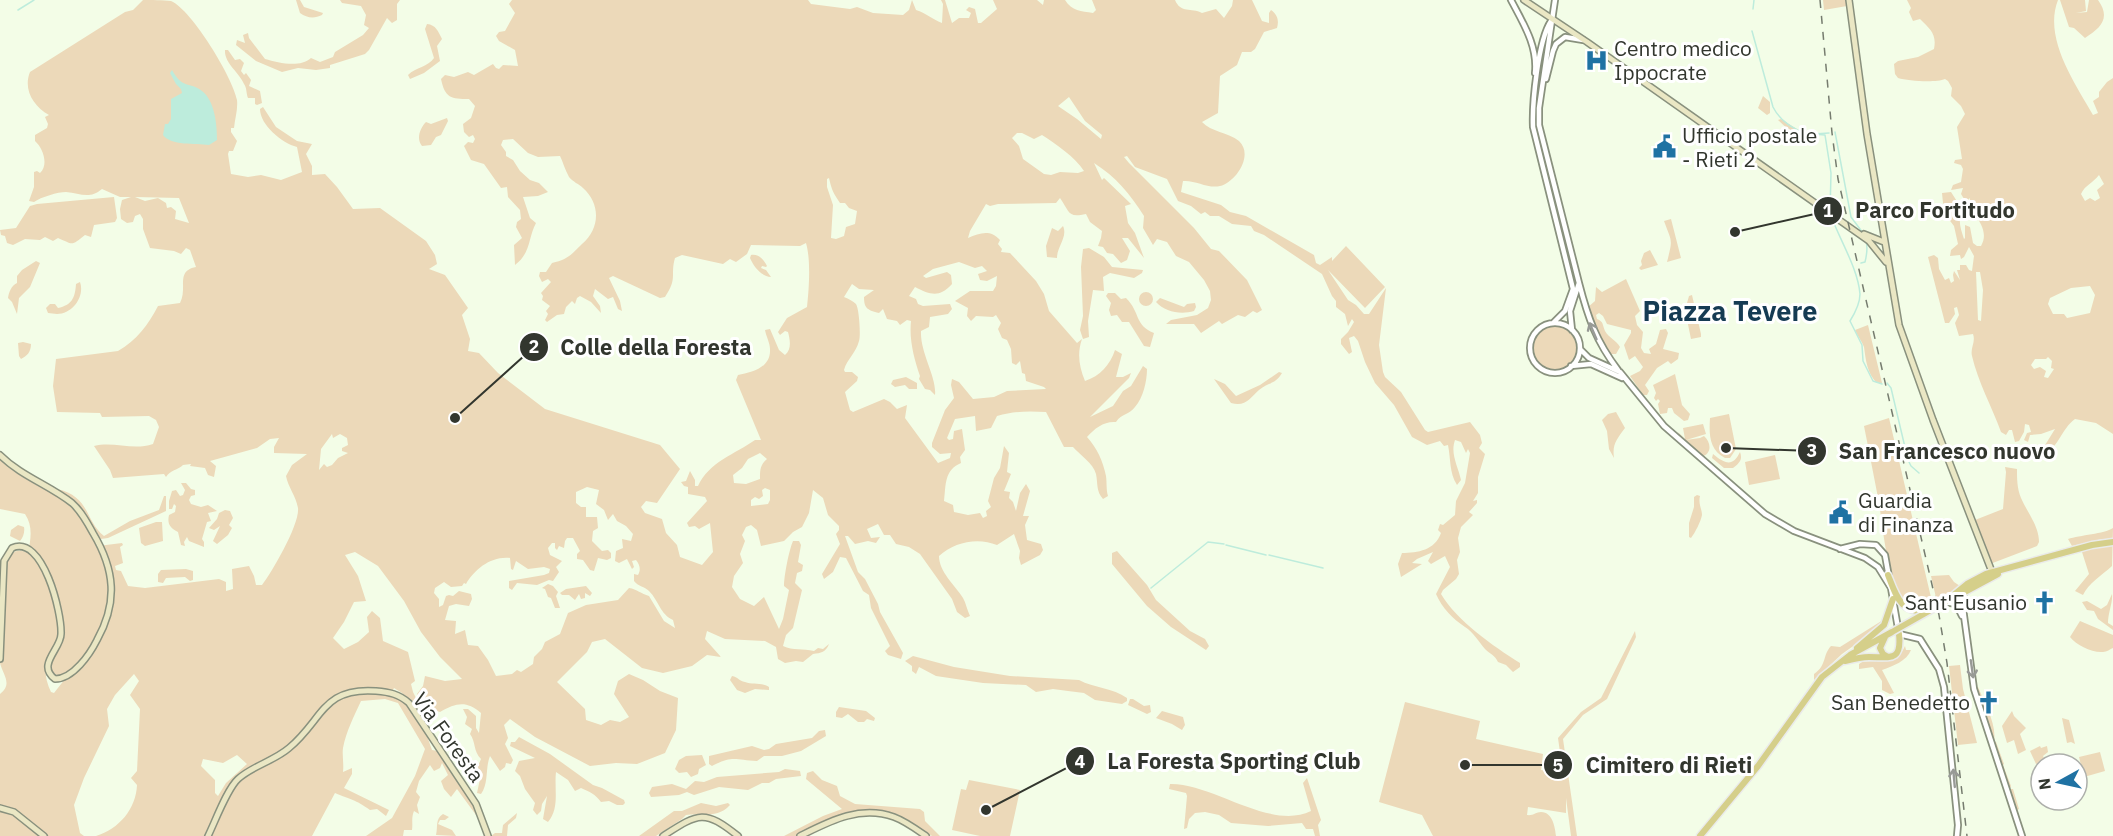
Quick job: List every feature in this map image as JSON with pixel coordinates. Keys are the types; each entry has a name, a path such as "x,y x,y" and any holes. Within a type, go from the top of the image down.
{"main road":[{"path":"1524,0 1814,202 1866,236 1884,242"},
{"path":"1850,0 1887,265 1903,337 1989,564 1995,573"},
{"path":"1866,236 1878,232 1881,223"},
{"path":"1866,236 1887,265"},
{"path":"0,455 12,466 64,498 80,512 106,557 112,601 103,630 87,656 60,679 52,677 48,661 59,643 61,633 54,591 43,566 29,549 21,546 12,548 4,561 0,659"},
{"path":"1850,655 1896,633 1945,602 1967,584 1981,577 2092,545 2113,542"},
{"path":"1981,577 1989,564"},
{"path":"1945,602 1960,597 1995,573"},
{"path":"1888,575 1907,609 1917,612 1930,611"},
{"path":"1700,836 1758,766 1815,685 1884,625 1893,599"},
{"path":"1839,663 1864,657 1891,657 1899,649 1896,633"},
{"path":"1885,637 1880,645 1881,651 1885,656 1891,657"},
{"name":"Via Foresta","path":"208,836 237,780 291,747 336,697 350,692 370,690 394,693 409,703 476,804 488,836"},
{"path":"0,808 15,812 44,836"},
{"path":"800,836 842,816 869,814 893,816 926,836"},
{"path":"663,836 685,822 704,817 715,819 738,836"}],"street":[{"path":"1511,0 1531,39 1534,50 1536,65 1532,92 1533,103"},
{"path":"1543,12 1550,9 1555,2"},
{"path":"1555,2 1539,108 1539,125 1579,283 1592,330 1599,344 1664,426 1753,505 1794,531 1873,563 1882,572 1891,588"},
{"path":"1552,19 1547,26 1541,47 1532,115 1535,138 1573,289 1565,311 1553,323"},
{"path":"1539,108 1550,59 1556,44 1565,37 1587,42"},
{"path":"1572,330 1570,311 1579,283"},
{"path":"1553,323 1563,324 1572,330 1578,339 1580,350 1571,366 1561,372 1549,372 1538,366 1532,356 1530,344 1534,334 1541,327 1553,323"},
{"path":"1580,350 1589,358 1620,372"},
{"path":"1571,366 1591,364 1620,376 1630,384"},
{"path":"1840,549 1860,544 1876,545 1885,555 1896,633 1920,639 1942,675 1953,769 1957,836"},
{"path":"1967,584 1960,597 1974,688 2022,836"},
{"path":"1945,602 1956,604 1964,620"}],"shaded area":[{"path":"143,0 171,1 190,17 220,61 237,100 234,128 231,128 231,132 237,141 233,151 229,151 228,154 231,174 248,177 261,175 281,180 302,172 297,147 279,137 268,127 261,115 260,109 263,107 276,127 297,141 312,144 306,154 312,166 312,175 325,174 353,209 380,208 426,241 435,255 437,264 429,269 445,275 468,308 462,315 470,339 468,351 479,353 498,373 545,409 660,445 680,469 657,503 646,501 641,507 645,513 662,519 666,533 677,545 680,557 702,565 713,552 710,523 699,529 695,526 689,527 687,523 707,501 705,497 688,494 688,487 681,482 686,481 690,471 695,480 695,486 698,486 709,471 723,459 755,440 761,440 736,380 738,375 760,368 767,361 770,347 765,330 770,329 779,350 785,355 789,350 788,332 785,331 780,335 778,332 787,318 807,307 809,266 806,243 800,246 751,245 747,254 736,262 730,259 723,264 682,255 675,258 673,281 665,297 660,298 613,276 609,278 620,301 622,311 618,309 613,297 608,299 595,289 593,296 600,306 601,313 591,302 580,296 575,304 572,301 566,307 564,314 557,315 547,322 545,320 548,314 546,311 550,306 542,300 541,293 551,282 548,279 542,282 540,272 546,272 552,263 568,257 588,238 595,224 593,201 583,188 569,177 560,156 538,157 528,153 513,139 503,140 501,145 506,156 513,160 530,180 539,183 548,192 538,196 523,197 530,218 536,223 527,250 515,265 514,245 522,238 516,227 517,222 521,219 520,210 508,197 507,187 501,188 484,164 471,160 464,146 468,142 473,143 475,139 473,135 469,137 464,132 463,124 471,118 475,106 469,99 458,99 447,94 441,79 445,75 454,77 468,72 474,75 493,64 499,69 503,65 518,66 515,50 499,41 496,36 499,32 505,31 515,13 509,4 512,0 808,0 811,4 850,9 857,7 873,13 903,15 909,10 912,0 916,10 942,23 943,4 941,0 945,0 952,23 959,18 969,18 971,13 966,10 969,7 975,9 978,23 981,23 997,9 993,0 1037,0 1043,5 1044,0 1065,0 1074,8 1093,13 1096,10 1092,0 1175,0 1183,9 1202,13 1216,9 1224,18 1233,0 1252,0 1262,21 1269,23 1271,10 1275,14 1278,21 1277,28 1264,32 1255,49 1251,52 1242,52 1237,65 1220,76 1218,113 1202,122 1239,141 1245,153 1244,160 1237,174 1226,183 1215,187 1183,181 1181,192 1246,216 1314,255 1316,263 1320,265 1332,257 1332,261 1346,246 1385,287 1365,308 1328,270 1348,300 1364,314 1369,314 1386,288 1379,345 1385,377 1401,392 1425,430 1428,432 1470,422 1480,435 1482,443 1479,448 1485,454 1478,477 1478,493 1473,501 1477,500 1477,503 1469,512 1473,515 1461,527 1458,538 1459,574 1441,594 1456,614 1487,641 1520,663 1520,667 1513,672 1506,665 1498,662 1441,604 1436,594 1450,567 1445,556 1431,564 1428,561 1433,552 1417,559 1412,563 1422,564 1401,577 1398,564 1402,553 1420,551 1430,547 1441,533 1438,530 1440,524 1443,525 1455,515 1456,501 1465,483 1470,453 1468,449 1466,453 1461,442 1455,440 1454,455 1461,480 1457,485 1451,471 1448,445 1444,446 1440,441 1427,445 1412,437 1394,405 1375,383 1358,341 1354,336 1349,338 1352,352 1349,354 1341,344 1341,339 1354,322 1352,319 1348,326 1345,314 1336,307 1336,301 1322,274 1264,235 1254,231 1251,226 1232,224 1219,216 1210,216 1205,212 1201,214 1191,206 1178,201 1167,179 1135,167 1127,156 1124,157 1129,163 1194,228 1211,249 1219,251 1247,280 1262,310 1257,313 1253,311 1245,317 1238,315 1222,324 1219,321 1201,333 1194,324 1166,324 1171,320 1197,315 1208,308 1211,300 1210,291 1189,262 1176,256 1167,242 1157,239 1153,245 1143,228 1144,216 1133,200 1116,180 1094,163 1102,180 1104,178 1131,204 1125,206 1128,223 1135,233 1144,258 1128,238 1122,238 1130,251 1127,260 1121,263 1113,254 1107,253 1103,247 1098,246 1102,231 1090,222 1086,214 1070,213 1060,198 1056,203 990,206 986,204 968,238 985,233 992,234 1000,240 998,244 1002,249 1001,252 1010,253 1036,281 1044,294 1049,311 1077,343 1082,339 1079,360 1085,381 1104,369 1115,350 1122,354 1116,377 1123,377 1131,373 1129,378 1090,417 1113,406 1123,391 1131,386 1143,366 1147,369 1145,384 1133,410 1116,422 1100,426 1087,437 1097,450 1105,470 1108,496 1103,499 1098,490 1096,474 1092,466 1073,447 1064,447 1046,412 1021,412 997,416 991,428 976,431 975,416 955,419 947,438 953,439 954,431 962,429 965,450 960,457 961,463 955,466 949,474 944,501 953,505 954,512 968,515 980,513 983,518 987,516 986,511 991,507 988,501 994,478 1000,468 1004,446 1009,453 1007,472 1011,474 1004,491 1010,492 1009,498 1016,511 1020,493 1026,484 1030,491 1023,516 1029,516 1025,525 1027,540 1041,544 1043,550 1040,555 1021,565 1020,551 1014,534 997,545 982,541 959,544 939,556 942,567 963,598 970,616 965,618 957,612 952,599 920,554 909,547 896,544 890,535 884,535 878,524 867,529 871,538 880,537 876,543 868,541 855,544 848,536 845,536 858,572 865,579 903,653 901,659 888,655 885,651 890,646 871,608 869,595 863,591 846,558 840,557 833,572 824,579 822,574 840,544 836,534 839,526 828,515 823,498 813,490 809,513 802,527 784,541 761,546 757,530 751,525 746,527 742,535 745,541 740,554 743,563 734,576 732,587 740,599 754,606 764,597 779,629 789,590 784,586 788,557 793,541 799,541 801,545 798,562 803,565 802,571 797,573 795,583 802,590 793,628 786,635 783,646 814,651 818,648 823,649 829,644 825,650 813,654 803,662 785,663 778,659 776,647 765,641 725,639 707,631 705,639 721,657 707,655 692,666 663,673 642,668 605,639 592,642 587,652 557,682 585,709 586,720 601,725 610,720 620,722 629,717 614,694 618,681 629,674 678,698 676,730 665,753 637,764 616,763 590,766 535,737 510,719 504,725 508,738 505,744 513,760 511,764 506,763 500,771 490,756 485,785 481,794 477,793 480,779 473,773 470,764 478,766 481,759 470,734 472,729 465,724 467,717 463,709 468,709 476,716 476,728 479,733 481,713 471,706 461,704 440,712 425,707 417,694 423,686 425,676 445,681 462,679 440,657 421,632 404,601 378,566 355,552 345,555 358,576 366,601 354,602 333,638 344,649 358,642 369,632 367,617 372,611 380,618 383,641 408,652 415,681 411,684 419,704 417,709 394,688 391,694 405,702 427,736 432,750 437,751 475,806 478,814 476,815 457,789 451,797 444,789 441,781 448,775 442,763 440,768 434,771 430,765 419,781 416,792 420,797 417,805 419,814 414,811 412,830 404,830 403,836 366,836 392,818 415,776 425,749 398,703 385,699 361,701 346,736 343,748 343,772 352,768 352,774 344,788 389,810 386,816 377,809 370,810 335,793 312,836 96,836 112,828 125,817 136,794 137,785 131,778 137,771 140,709 130,695 139,681 134,674 115,695 107,709 109,726 74,805 80,833 84,836 0,836 0,694 7,683 0,663 0,633 5,631 5,569 13,553 28,552 31,533 25,514 0,509 0,459 16,473 72,506 80,515 98,546 122,543 120,547 123,563 115,566 116,570 121,571 128,586 145,588 219,579 226,582 226,591 233,589 232,569 249,566 256,585 262,585 272,570 295,525 297,515 297,504 286,476 292,465 307,454 274,453 274,447 279,438 270,439 257,448 210,461 216,466 214,477 208,475 205,468 190,466 191,464 183,465 166,477 164,474 113,478 94,446 138,447 153,444 159,427 156,420 149,416 102,417 100,413 57,412 53,386 56,359 118,351 125,347 141,332 158,306 180,303 184,276 190,269 196,267 190,250 186,248 181,254 150,248 140,214 135,216 133,222 127,223 121,219 122,200 131,197 120,197 102,189 89,195 63,192 34,202 29,201 34,187 34,172 40,173 44,166 44,157 35,141 35,135 47,128 45,117 49,115 38,107 31,97 28,85 30,72 125,12 133,10","holes":["1069,97 1085,121 1102,135 1101,139 1077,119 1058,106","1017,133 1034,139 1042,135 1070,156 1084,171 1044,174 1023,159 1019,146 1012,138","829,178 840,203 845,203 849,208 857,211 855,224 846,227 844,236 836,239 831,238 833,205 827,187","135,197 179,198 189,223 175,219 176,211 171,207 167,208 166,203 158,198 145,201","959,262 975,268 982,266 987,271 978,274 980,280 987,281 997,276 993,291 970,291 955,301 968,308 967,316 971,321 976,316 993,317 996,315 1001,323 998,329 1011,349 1012,363 1016,365 1020,361 1026,381 1046,389 1007,391 994,397 973,399 959,382 952,379 954,398 945,410 932,443 932,447 940,454 951,453 950,458 938,463 905,418 907,405 897,409 884,399 853,412 850,410 845,392 857,381 858,377 844,370 860,338 856,304 844,297 852,284 859,289 874,290 864,297 869,310 879,313 883,309 887,319 897,321 900,325 907,320 911,321 911,342 919,379 925,389 935,395 934,380 923,348 921,331 929,327 930,317 948,314 952,309 950,304 923,306 909,296 915,287 935,294 943,292 952,284 951,275 947,272 926,278 923,276 933,269","332,434 333,438 340,434 347,438 348,445 342,448 342,451 348,453 338,458 332,465 327,467 324,464 319,470 321,449","760,453 767,459 761,468 760,479 746,484 734,483 733,475 748,459","587,487 599,490 596,504 604,510 608,520 613,514 617,521 633,534 631,541 622,539 623,548 616,551 615,561 619,563 627,559 632,569 634,567 632,561 636,560 640,569 638,575 634,574 634,581 649,591 665,614 673,620 675,628 664,621 649,596 629,588 618,600 586,605 568,613 560,634 545,642 534,657 533,664 521,672 517,670 512,674 496,676 478,646 468,645 465,630 455,634 456,621 445,620 449,606 456,604 469,606 472,599 471,594 459,591 453,596 446,596 443,605 439,607 439,599 434,593 435,588 444,582 451,587 462,586 484,565 503,558 510,558 513,570 516,561 528,569 544,567 550,569 549,573 544,575 509,581 509,588 512,590 517,583 537,585 549,580 553,581 559,572 556,567 562,561 550,555 548,548 552,543 555,543 557,550 559,546 564,548 567,538 573,538 580,551 577,559 583,560 590,570 594,571 598,558 607,560 611,558 611,553 608,550 602,551 592,541 593,531 598,528 597,517 586,517 586,507 581,507 576,503 576,492","765,488 770,490 768,504 751,506 751,500 755,497 759,499 763,496 762,490","46,659 50,662 53,673 65,679 54,693 49,688 45,672","237,755 247,764 226,783 218,796 215,793 215,780 201,766 203,759 223,763"]},
{"path":"296,0 300,0 304,7 323,13 322,15 308,17 303,15 300,13"},
{"path":"340,0 400,0 397,4 397,20 392,23 387,18 365,54 330,65 330,68 316,70 298,68 282,72 256,61 236,45 237,40 245,43 243,35 248,33 249,38 265,59 295,64 311,58 320,62 333,57 335,52 363,35 369,28 364,25 366,15 361,6 342,3"},
{"path":"1823,0 1846,0 1847,6 1824,10"},
{"path":"1907,0 2058,0 2054,15 2058,45 2070,75 2093,115 2098,113 2093,101 2099,97 2099,92 2107,82 2113,78 2113,434 2096,423 2075,419 2052,449 2041,456 2042,450 2055,429 2030,435 2028,442 2024,440 2027,433 2031,432 2029,425 2025,424 2019,441 2015,442 2012,430 2009,430 2006,435 2001,432 1981,385 1972,356 1973,334 1959,336 1955,323 1959,315 1957,307 1954,308 1955,314 1949,323 1945,323 1928,257 1934,255 1938,258 1939,269 1945,280 1949,278 1951,283 1954,281 1954,271 1960,280 1957,270 1960,270 1960,265 1966,265 1972,271 1974,256 1969,247 1961,259 1960,255 1950,256 1951,250 1958,244 1954,226 1944,213 1942,193 1951,192 1960,206 1964,208 1960,227 1964,239 1965,225 1970,227 1973,243 1977,246 1981,246 1984,233 1975,214 1970,215 1967,208 1970,198 1966,202 1961,194 1963,188 1951,190 1953,185 1961,182 1963,169 1961,165 1954,163 1955,160 1962,159 1957,127 1965,114 1951,96 1952,88 1945,79 1915,81 1898,78 1895,74 1894,64 1898,61 1918,57 1934,49 1932,32 1920,19 1913,21 1909,12 1911,8","holes":["2099,175 2104,184 2097,190 2100,198 2095,201 2090,198 2085,201 2081,194","1976,272 1980,272 1983,290 1981,321 1978,320","2090,286 2095,295 2090,313 2067,318 2064,314 2053,314 2048,304 2050,298 2071,288","2048,357 2052,361 2051,368 2054,369 2048,378 2044,377 2046,371 2040,367 2034,369 2031,365 2035,359"]},
{"path":"2060,0 2085,0 2086,11 2076,13 2087,12 2089,0 2098,0 2104,12 2100,26 2085,38 2074,28 2069,27"},
{"path":"427,24 435,27 442,39 437,46 440,61 424,73 410,79 408,75 434,58 425,29"},
{"path":"225,50 228,50 235,60 240,59 244,63 241,71 244,75 246,73 251,80 249,86 260,91 262,103 257,105 255,98 248,98 245,86 229,63"},
{"path":"1763,96 1770,102 1770,113 1767,115 1758,108"},
{"path":"447,118 448,121 441,135 436,137 431,145 422,146 419,134 426,122 431,124"},
{"path":"1781,119 1811,138 1805,141 1798,133 1793,137 1792,133 1778,120"},
{"path":"114,197 117,218 115,222 94,225 91,237 85,235 75,243 58,238 53,241 45,237 40,240 25,239 13,245 7,243 5,236 1,235 0,230 16,228 30,206"},
{"path":"1671,219 1681,258 1667,262 1671,241 1664,221"},
{"path":"1063,226 1064,234 1057,258 1047,257 1046,246 1052,228 1058,231"},
{"path":"1089,248 1104,257 1112,267 1143,270 1134,278 1110,273 1103,277 1104,291 1093,290 1088,321 1089,337 1083,339 1080,330 1083,316 1081,267 1083,249"},
{"path":"1650,250 1658,265 1641,270 1639,268 1642,265 1644,253"},
{"path":"751,255 762,259 767,266 761,268 766,270 771,277 758,270 750,258"},
{"path":"36,261 40,263 30,287 19,298 17,314 8,298 10,291 17,283 17,276 22,270"},
{"path":"1626,279 1640,311 1635,316 1637,325 1643,332 1641,348 1644,353 1651,354 1649,349 1656,344 1660,330 1666,329 1668,333 1663,349 1679,353 1678,359 1671,364 1668,361 1657,368 1645,385 1649,391 1647,395 1643,395 1630,376 1643,367 1635,356 1629,360 1624,345 1631,330 1607,324 1603,316 1599,313 1596,315 1605,331 1620,347 1616,354 1610,354 1598,338 1587,308 1595,301 1596,287 1602,292"},
{"path":"80,282 81,293 73,308 63,313 48,313 46,308 50,304 55,304 58,308 70,303 74,297 76,284"},
{"path":"1146,292 1151,294 1153,299 1151,304 1146,306 1141,304 1139,299 1141,294"},
{"path":"1108,293 1115,293 1121,299 1126,298 1131,303 1143,326 1154,333 1150,347 1144,346 1129,322 1122,322 1117,315 1111,316 1109,310 1111,303 1106,296"},
{"path":"1692,295 1701,337 1691,339 1685,310 1689,296"},
{"path":"1160,298 1184,307 1195,303 1196,307 1194,311 1174,312 1156,302"},
{"path":"1555,325 1571,332 1578,348 1571,364 1555,371 1539,364 1532,348 1539,332"},
{"path":"1868,325 1882,383 1877,383 1871,375 1864,347 1855,330"},
{"path":"18,343 31,344 31,347 21,359"},
{"path":"1279,372 1282,373 1277,380 1262,387 1247,401 1240,404 1231,403 1214,379 1225,384 1236,396 1260,385"},
{"path":"1675,374 1682,405 1690,414 1688,420 1684,421 1674,413 1672,408 1668,408 1667,413 1660,414 1658,404 1660,401 1654,398 1656,393 1653,385"},
{"path":"906,377 917,383 917,389 909,389 905,385 895,387 891,384 893,380"},
{"path":"1616,412 1625,428 1614,445 1614,458 1609,449 1607,431 1602,420 1608,414"},
{"path":"1729,414 1736,449 1730,458 1725,458 1713,446 1710,436 1710,418"},
{"path":"1889,418 1933,606 1929,607 1916,608 1904,601 1896,588 1889,565 1864,426"},
{"path":"1703,424 1706,434 1686,440 1704,436 1710,447 1703,456 1682,439 1678,432 1685,439 1683,428"},
{"path":"1740,452 1740,461 1733,468 1724,468 1712,458 1713,454 1725,462 1732,462"},
{"path":"1775,455 1780,479 1749,485 1745,462"},
{"path":"2005,467 2017,469 2020,494 2035,525 2039,542 2037,546 1990,564 1975,520 2003,509"},
{"path":"181,483 186,483 195,490 195,495 189,500 191,504 201,507 208,505 217,511 208,513 211,521 207,522 202,539 204,547 189,541 187,537 184,542 185,546 181,545 178,532 171,527 168,521 169,515 175,512 176,506 174,504 172,509 169,509 172,491 176,490 180,496 185,490"},
{"path":"57,489 76,497 104,536 130,521 159,510 164,496 166,496 166,511 108,538 101,539 83,511"},
{"path":"1700,496 1702,515 1691,538 1689,537 1689,523 1694,507 1694,497"},
{"path":"225,510 230,511 233,518 229,525 232,528 228,535 217,544 213,541 220,526 214,530 209,528 219,513"},
{"path":"162,522 163,541 145,546 141,543 139,528"},
{"path":"18,525 24,527 24,535 20,541 10,536 11,530"},
{"path":"2113,528 2112,566 2092,583 2083,595 2075,591 2089,574 2082,552 2104,544 2102,539 2072,546 2068,539"},
{"path":"1117,551 1147,585 1156,600 1190,631 1205,639 1209,646 1206,650 1171,627 1147,606 1112,564 1112,553"},
{"path":"161,570 193,571 193,580 190,581 185,577 166,578 163,583 158,582 158,574"},
{"path":"1949,575 1960,586 1956,593 1937,602 1931,576"},
{"path":"548,584 558,592 556,596 560,608 555,608 551,598 542,588"},
{"path":"586,586 592,593 590,596 585,593 585,598 581,599 579,594 575,600 569,595 560,593 566,589"},
{"path":"2112,594 2108,623 2113,626 2113,630 2098,619 2094,611 2087,610 2082,602 2087,601 2101,609 2107,605"},
{"path":"1883,620 1880,627 1842,654 1814,680 1814,674 1823,664 1831,646 1840,647"},
{"path":"2080,621 2113,635 2113,648 2106,652 2099,652 2076,643 2070,637"},
{"path":"1635,631 1636,637 1607,699 1583,715 1563,739 1577,836 1571,836 1566,798 1566,813 1528,807 1527,815 1541,812 1548,815 1553,821 1556,836 1433,836 1422,815 1379,802 1405,702 1480,721 1476,739 1543,754 1541,770 1563,774 1558,738 1581,712 1601,698"},
{"path":"1905,646 1906,650 1911,650 1909,654 1899,663 1882,670 1894,693 1890,694 1882,690 1882,681 1873,667 1859,669 1859,664 1862,662 1892,660 1901,653"},
{"path":"913,656 954,667 1010,676 1079,680 1116,692 1127,698 1127,701 1122,704 1095,700 1084,693 1053,689 1036,692 1026,685 983,683 936,676 919,667 916,674 912,671 912,666 905,661"},
{"path":"1960,665 1963,689 1977,743 1958,745 1949,666"},
{"path":"732,676 748,683 766,685 769,690 755,689 745,693 737,690 730,680"},
{"path":"1976,687 1992,720 1994,741"},
{"path":"1130,699 1144,706 1150,705 1151,712 1147,714 1128,705"},
{"path":"839,707 866,711 875,718 874,721 867,719 864,722 858,722 848,714 842,718 836,717"},
{"path":"1162,711 1183,717 1185,725 1182,730 1156,718"},
{"path":"2012,711 2026,728 2020,734 2026,750 2018,754 2014,740 2007,743 2002,726"},
{"path":"2062,718 2069,720 2075,744 2067,743"},
{"path":"825,730 826,736 801,751 782,756 764,756 757,761 734,759 712,766 709,764 709,756 752,746 764,750 769,749 776,744 812,738 819,731"},
{"path":"519,737 550,754 593,785 624,800 625,803 617,805 609,801 601,802 597,797 581,788 575,791 568,780 556,772 554,811 548,822 543,819 547,796 537,815 533,810 535,803 515,771 519,761 535,758 510,746 511,742 515,742"},
{"path":"1994,741 2004,764 2010,789"},
{"path":"2040,746 2041,748 2047,746 2048,752 2030,752"},
{"path":"2100,752 2105,771 2089,776 2089,755"},
{"path":"702,755 706,765 699,769 698,774 691,777 687,772 679,773 675,769 679,760 686,756"},
{"path":"785,769 800,771 801,776 776,779 748,790 719,787 694,795 687,792 679,795 651,797 649,793 652,787 672,784 686,789 695,781 704,782 717,777 779,772"},
{"path":"813,771 822,780 837,786 840,796 855,804 920,809 924,812 925,821 940,836 932,836 899,815 861,810 828,819 795,836 784,836 842,809 806,779 807,773"},
{"path":"1307,778 1321,820 1318,825 1320,836 1315,836 1313,829 1306,829 1302,823 1268,826 1231,823 1219,815 1205,812 1195,813 1189,819 1187,828 1184,829 1186,793 1169,789 1170,784 1187,786 1260,811 1295,816 1311,811 1303,783"},
{"path":"969,780 1020,790 1010,836 980,836 952,830 961,789 966,790"},
{"path":"2010,789 2013,789 2019,809 2017,810"},
{"path":"701,803 716,806 728,803 730,805 715,814 686,815 656,836 639,836 674,811 682,811"},
{"path":"517,813 516,818 508,825 507,836 491,836 495,833 502,833 503,825"},
{"path":"443,814 449,817 440,820 438,824 452,830 456,836 436,835 438,820"}],"water":[{"path":"172,70 183,83 202,91 210,101 216,121 217,140 209,145 172,141 163,135 165,124 168,124 171,119 171,99 182,93 170,73"}],"waterway":[{"path":"18,10 34,0"},
{"path":"1753,9 1754,0"},
{"path":"1752,31 1776,113 1789,125 1810,136 1825,135 1831,173 1830,212"},
{"path":"1835,132 1851,217 1863,233"},
{"path":"1814,134 1829,133"},
{"path":"1831,216 1859,284 1859,301 1850,321 1862,345 1863,361 1873,381 1882,384"},
{"path":"1861,263 1866,259 1866,241"},
{"path":"1887,383 1891,388 1908,460 1919,473"},
{"path":"1151,588 1208,542 1224,544"},
{"path":"1226,545 1266,555"},
{"path":"1269,555 1323,568"}],"railway":[{"path":"1820,0 1838,179 1939,615 1947,663 1967,836"}],"place":[{"name":"Centro medico Ippocrate","path":"1596,60"},
{"name":"Ufficio postale - Rieti 2","path":"1664,147"},
{"name":"Parco Fortitudo","path":"1735,232"},
{"name":"Colle della Foresta","path":"455,418"},
{"name":"San Francesco nuovo","path":"1726,448"},
{"name":"Guardia di Finanza","path":"1840,512"},
{"name":"Sant'Eusanio","path":"2045,602"},
{"name":"San Benedetto","path":"1988,702"},
{"name":"Cimitero di Rieti","path":"1465,765"},
{"name":"La Foresta Sporting Club","path":"986,810"}],"district":[{"name":"Piazza Tevere","path":"1730,310"}]}
